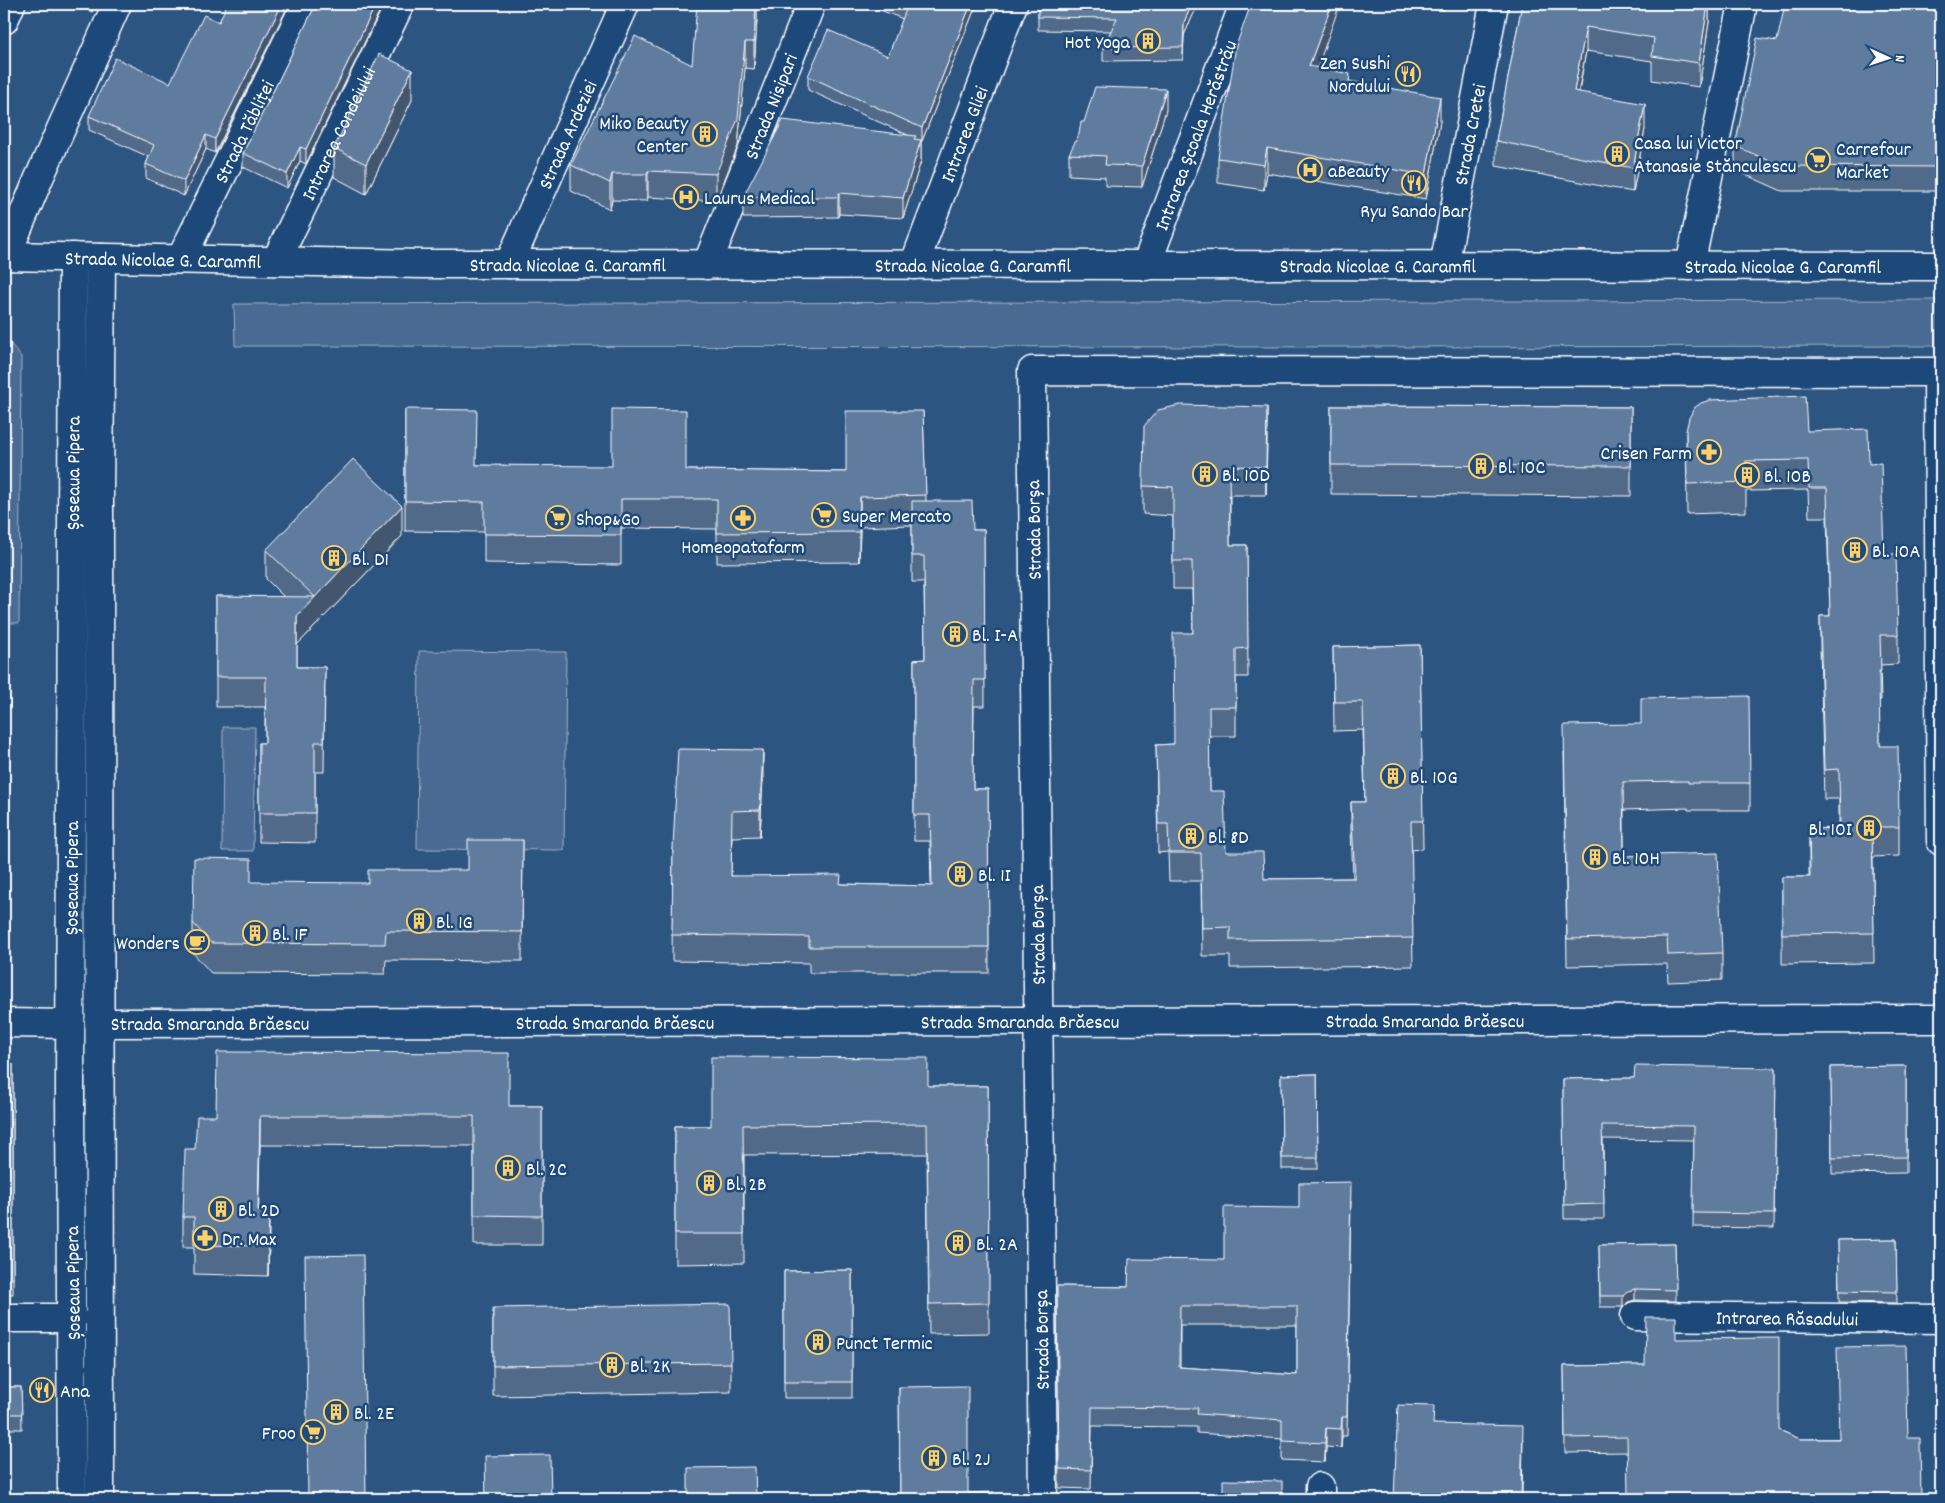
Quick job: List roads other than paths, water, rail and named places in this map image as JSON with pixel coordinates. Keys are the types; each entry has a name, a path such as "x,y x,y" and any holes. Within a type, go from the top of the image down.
{"street":[{"path":"4,20 10,4"},
{"path":"5,256 116,4"},
{"name":"Strada Tăbliței","path":"181,259 306,4"},
{"name":"Intrarea Condeiului","path":"276,261 400,4"},
{"name":"Strada Ardeziei","path":"509,264 625,4"},
{"name":"Strada Nisipari","path":"707,265 812,4"},
{"name":"Intrarea Gliei","path":"914,265 1013,4"},
{"name":"Intrarea Școala Herăstrău","path":"1146,266 1244,4"},
{"name":"Strada Cretei","path":"1444,266 1494,4"},
{"path":"1690,266 1743,4"},
{"name":"Strada Nicolae G. Caramfil","path":"5,256 509,264 1941,266"},
{"name":"Șoseaua Pipera","path":"72,1499 70,1024 73,257"},
{"name":"Șoseaua Pipera","path":"100,1499 99,497 101,258"},
{"name":"Strada Borșa","path":"1043,1499 1032,371 1940,372"},
{"path":"1940,372 1941,841"},
{"name":"Strada Smaranda Brăescu","path":"99,1024 1941,1019"},
{"path":"4,1023 70,1024"},
{"name":"Intrarea Răsadului","path":"1635,1316 1941,1319"},
{"path":"4,1318 72,1318"}],"place":[{"name":"Hot Yoga","path":"1148,41"},
{"name":"Zen Sushi Nordului","path":"1408,74"},
{"name":"Miko Beauty Center","path":"705,134"},
{"name":"Casa lui Victor Atanasie Stănculescu","path":"1617,154"},
{"name":"Carrefour Market","path":"1818,160"},
{"name":"aBeauty","path":"1310,170"},
{"name":"Ryu Sando Bar","path":"1414,183"},
{"name":"Laurus Medical","path":"686,197"},
{"name":"Crisen Farm","path":"1709,452"},
{"name":"Bl. 10C","path":"1481,466"},
{"name":"Bl. 10D","path":"1205,474"},
{"name":"Bl. 10B","path":"1747,475"},
{"name":"Super Mercato","path":"824,515"},
{"name":"Shop&Go","path":"558,518"},
{"name":"Homeopatafarm","path":"743,518"},
{"name":"Bl. 10A","path":"1855,550"},
{"name":"Bl. D1","path":"334,558"},
{"name":"Bl. I-A","path":"955,634"},
{"name":"Bl. 10G","path":"1393,776"},
{"name":"Bl. 10I","path":"1869,828"},
{"name":"Bl. 8D","path":"1191,836"},
{"name":"Bl. 10H","path":"1595,857"},
{"name":"Bl. 1I","path":"960,874"},
{"name":"Bl. 1G","path":"419,921"},
{"name":"Bl. 1F","path":"255,933"},
{"name":"Wonders","path":"197,942"},
{"name":"Bl. 2C","path":"508,1168"},
{"name":"Bl. 2B","path":"709,1183"},
{"name":"Bl. 2D","path":"221,1209"},
{"name":"Dr. Max","path":"205,1238"},
{"name":"Bl. 2A","path":"958,1243"},
{"name":"Punct Termic","path":"818,1342"},
{"name":"Bl. 2K","path":"612,1365"},
{"name":"Ana","path":"42,1390"},
{"name":"Bl. 2E","path":"336,1412"},
{"name":"Froo","path":"313,1432"},
{"name":"Bl. 2J","path":"934,1458"}]}
